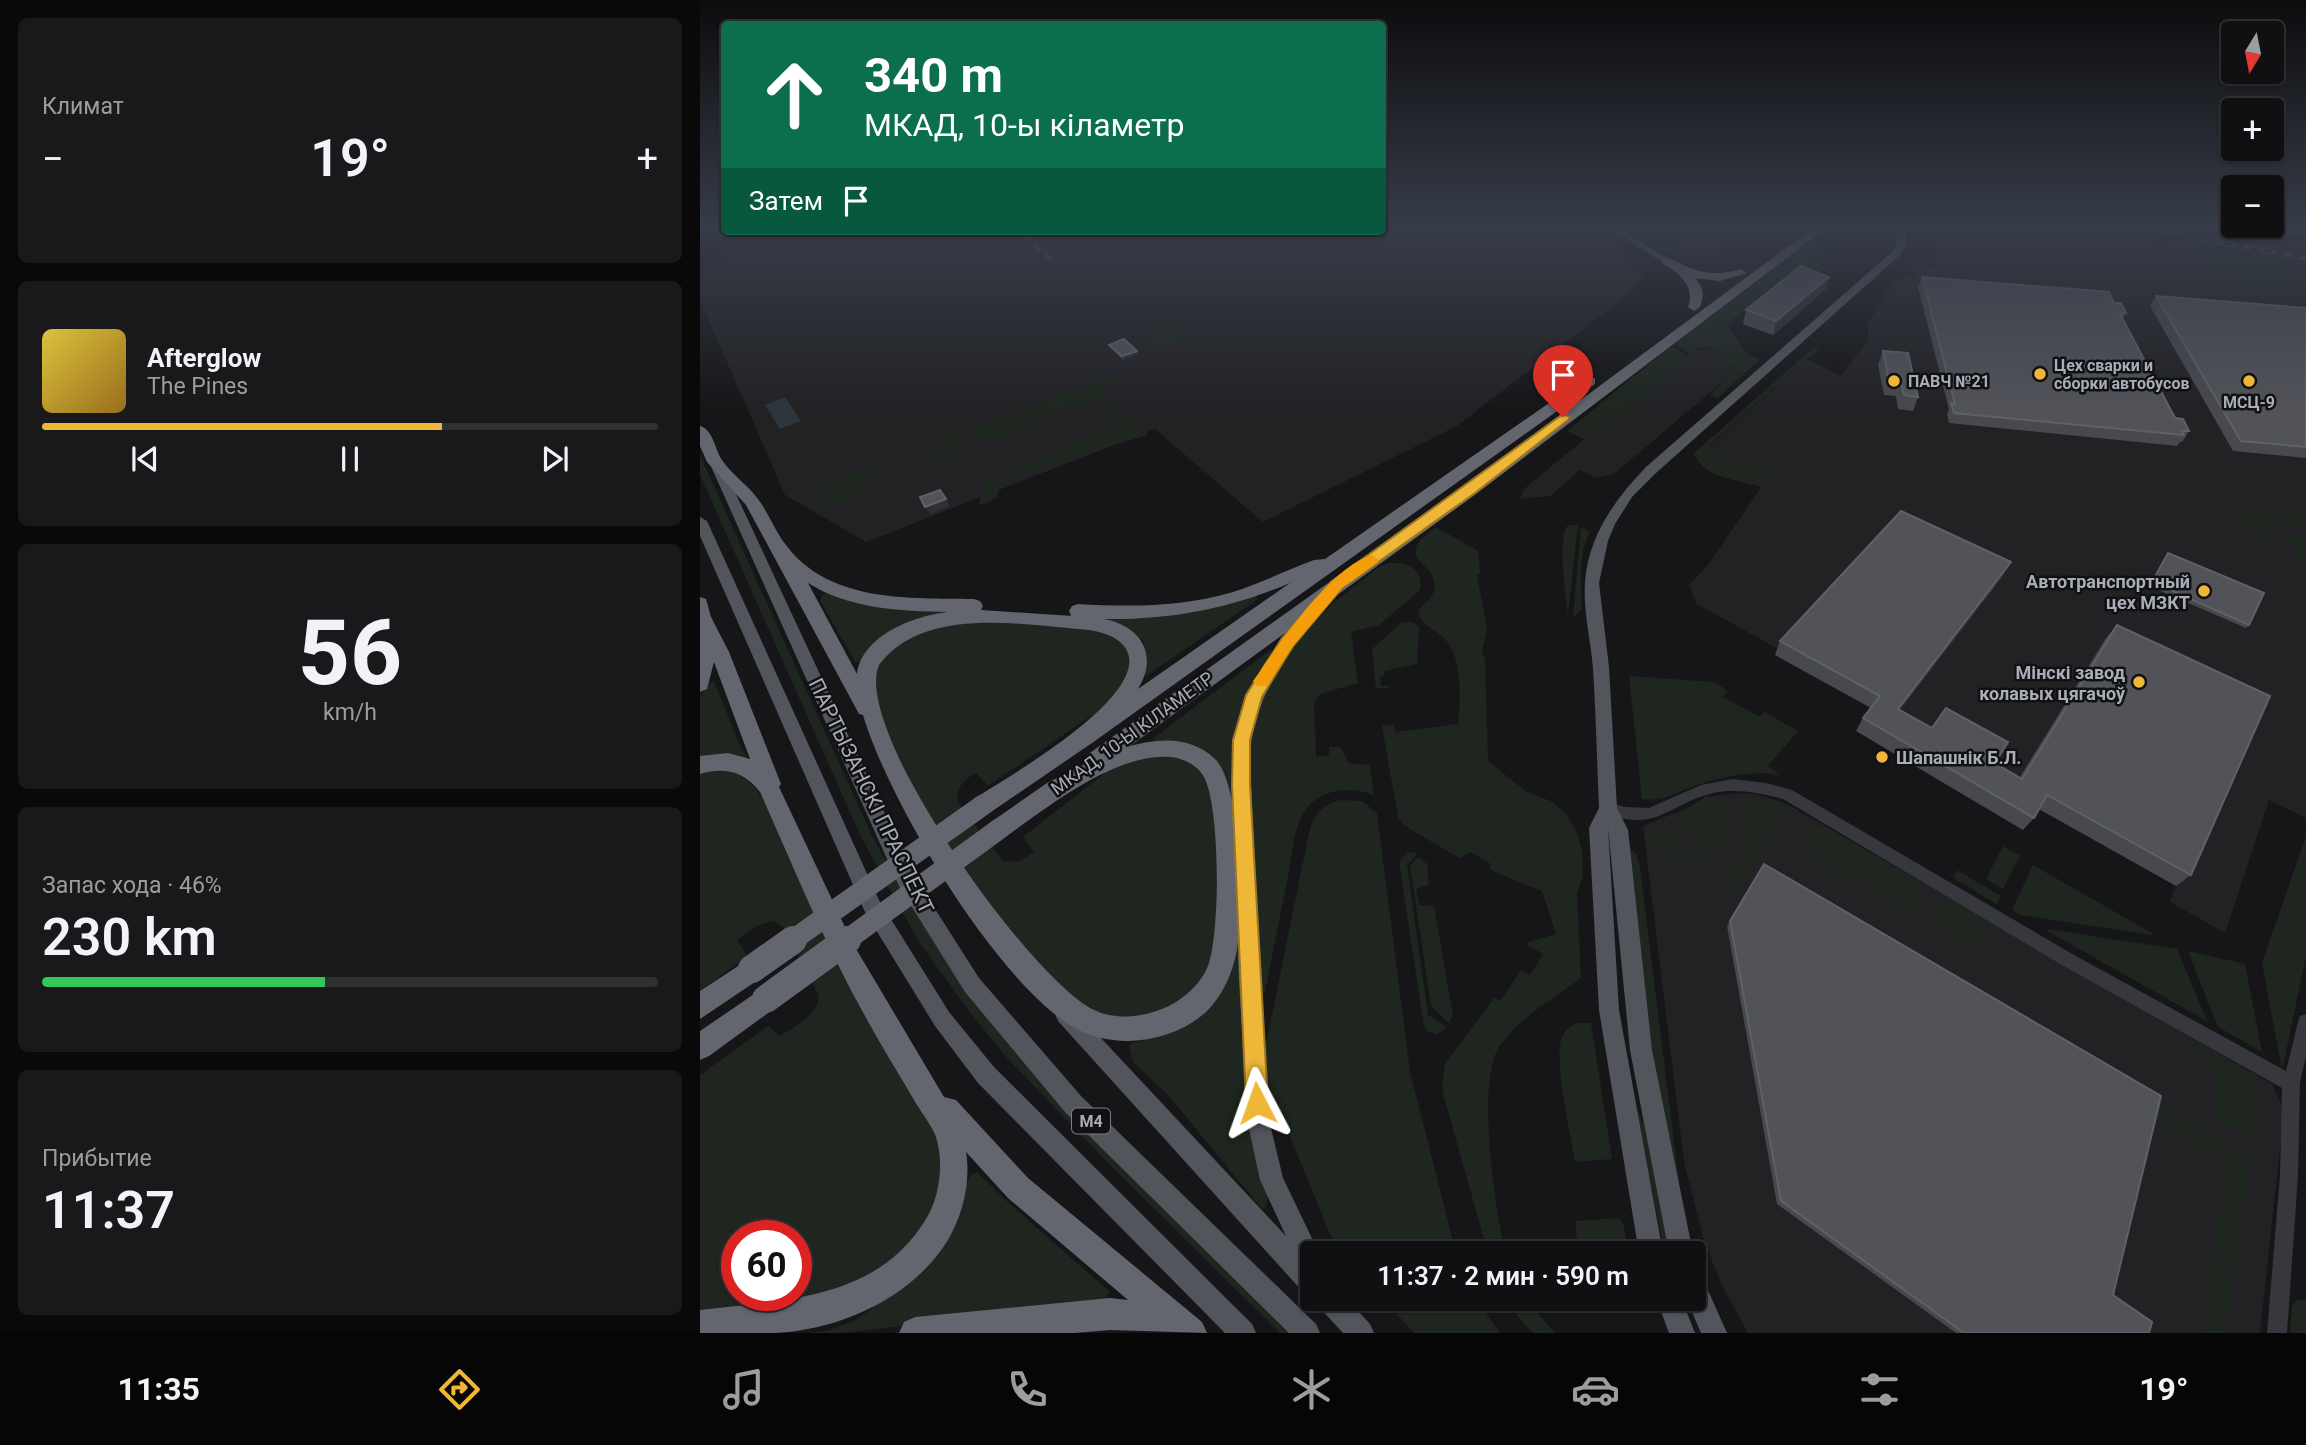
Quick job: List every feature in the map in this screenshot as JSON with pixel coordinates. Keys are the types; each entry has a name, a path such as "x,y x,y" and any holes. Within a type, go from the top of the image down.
{"highway":[{"path":"1694,307 1699,298 1695,285"},
{"path":"1556,414 1610,367 1724,285"},
{"path":"1556,414 1739,285"},
{"name":"МКАД, 10-Ы КІЛАМЕТР","path":"700,1005 983,805 1086,737 1350,552 1556,414"},
{"name":"МКАД, 10-Ы КІЛАМЕТР","path":"700,1047 1470,490 1556,414"},
{"name":"ПАРТЫЗАНСКІ ПРАСПЕКТ","path":"700,430 715,462"},
{"path":"715,462 752,502 781,551 875,724 922,822 999,935 1026,969 1087,1021 1102,1025 1143,1028 1168,1022 1186,1011 1212,986 1220,973 1224,958 1228,920 1221,786 1208,764 1199,757 1185,752 1150,750 1134,753 1045,796"},
{"path":"781,551 820,583 861,597 910,603 1119,612 1184,609 1234,598 1350,552"},
{"path":"700,684 706,656 701,612"},
{"path":"701,612 720,652 789,832"},
{"path":"875,724 868,701 866,671 884,646 911,629 959,617 1093,624 1107,626 1125,635 1135,645 1139,666 1129,690 1086,737"},
{"path":"700,765 726,760 752,770 768,786 843,950 875,1010 949,1132 955,1154 952,1200 934,1239 901,1271 869,1294 826,1309 700,1326"},
{"path":"923,1086 1018,1188 1189,1333"},
{"path":"915,1333 1110,1314 1147,1317 1174,1325 1189,1333"}],"main road":[{"path":"1679,1241 1641,1051 1619,830 1608,809 1601,667 1592,583 1601,541 1608,524 1627,494 1861,285"},
{"name":"ПАРТЫЗАНСКІ ПРАСПЕКТ","path":"715,462 907,882 972,985 1073,1104 1307,1333"},
{"name":"М4","path":"700,521 872,906 942,1019 986,1075 1243,1333"},
{"path":"1300,1241 1272,1180 1259,1124 1249,969 1241,753 1247,712 1263,679 1288,642 1337,585"},
{"path":"1608,809 1598,828 1609,1010 1649,1241"},
{"path":"1026,969 1092,1046 1300,1270"},
{"path":"1340,1311 1361,1333"},
{"path":"1345,1311 1361,1333"},
{"path":"1673,1311 1682,1333"},
{"path":"1704,1311 1714,1333"}],"street":[{"path":"1608,809 1649,816 1700,791 1726,785 1754,786 1787,794 2068,960 2291,1083"},
{"path":"2277,1333 2289,1176 2291,1083 2306,1022"}],"shaded area":[{"path":"700,285 1636,285 1631,292 1457,426 1263,522 1155,429 866,542 785,495 700,300"},
{"path":"1752,285 1778,285 1727,324 1748,355 1760,359 1718,398 1710,395 1733,372 1721,354 1711,348 1690,353 1674,344"},
{"path":"1891,285 2306,285 2306,818 2269,800 2225,933 2170,902 2176,886 2036,808 2023,830 1856,731 1873,709 1775,655 1780,650 1697,604 1689,585 1708,565 1774,468 1740,471 1708,447 1807,359 1841,376 1868,340 1868,324"},
{"path":"1168,326 1185,338 1182,342 1163,348 1142,336"},
{"path":"1670,347 1678,349 1686,357 1683,361 1687,363 1592,438 1588,436 1584,439 1567,431"},
{"path":"1814,347 1819,349 1708,446 1740,471 1752,465 1774,468 1761,487 1722,477 1705,468 1694,453"},
{"path":"1711,349 1720,352 1733,373 1614,474 1596,478 1580,470 1550,496 1520,499 1524,489 1588,436 1592,438 1686,363 1682,361 1690,353 1694,350"},
{"path":"1107,377 1117,378 1116,382 1103,387 1110,402 1124,417 1145,425 1148,435 1020,473 999,486 997,497 983,505 979,503 987,480 1112,426 1110,418 1093,399 1047,417 1048,422 1033,425 995,443 974,438 971,429"},
{"path":"785,397 801,421 780,429 765,405"},
{"path":"952,433 966,441 965,446 944,459 935,456 929,449 932,443"},
{"path":"906,453 913,456 872,474 862,492 855,495 860,495 858,499 852,499 849,505 854,505 850,509 833,503 828,506 814,496 813,492 820,485"},
{"path":"700,455 873,838 921,922 1291,1333 1280,1333 1110,1165 1008,1059 919,942 861,837 700,475"},
{"path":"2237,512 2298,512 2306,518 2306,525 2264,521 2271,534 2306,538 2306,570 2291,543 2252,531"},
{"path":"1568,525 1578,525 1568,615 1563,542"},
{"path":"1436,527 1478,551 1480,574 1477,575 1487,629 1482,652 1485,658 1488,761 1527,792 1553,802 1567,815 1582,849 1583,876 1577,894 1581,978 1516,1027 1499,1047 1492,1064 1488,1117 1490,1148 1504,1241 1485,1241 1444,1097 1442,1085 1445,1064 1494,998 1501,1000 1521,970 1530,975 1543,954 1527,945 1528,942 1556,934 1542,891 1490,870 1491,864 1470,852 1459,858 1405,826 1398,817 1382,726 1393,724 1396,732 1458,724 1459,682 1453,652 1445,639 1423,621 1418,612 1434,590 1434,580 1430,572 1416,554 1416,547"},
{"path":"1581,527 1590,532 1582,559 1582,609 1573,618"},
{"path":"1389,563 1413,568 1419,576 1420,590 1379,625 1351,632 1358,683 1320,694 1314,702 1316,757 1329,755 1329,747 1340,747 1349,763 1370,765 1374,795 1345,790 1335,792 1317,799 1303,814 1294,841 1265,992 1260,994 1245,780 1256,704 1293,645 1333,603 1379,567"},
{"path":"828,593 907,609 1103,616 1255,595 1258,599 1146,676 1143,675 1143,641 1131,630 1103,618 949,613 856,663 820,601 822,595"},
{"path":"964,621 1087,627 1104,630 1127,644 1130,675 1108,702 1094,714 988,786 976,773 961,786 959,804 1004,862 1021,861 1034,852 1023,837 1119,762 1155,755 1182,758 1205,771 1217,810 1216,967 1175,1010 1112,1022 1069,998 999,917 931,822 871,699 874,663 905,636"},
{"path":"1402,622 1413,622 1419,627 1417,664 1384,671 1385,676 1380,677 1381,686 1388,685 1388,688 1376,688 1372,649"},
{"path":"1270,650 1275,653 1255,679 1242,708 1235,739 1232,772 1256,1157 1268,1198 1265,1208 1262,1209 1168,1095 1133,1062 1129,1047 1132,1043 1174,1032 1207,1009 1229,975 1236,949 1226,780 1205,752 1188,745 1153,743 1154,738"},
{"path":"1629,676 1714,682 1728,691 1723,697 1760,717 1764,712 1798,731 1768,766 1780,775 1737,775 1662,798 1642,799"},
{"path":"714,681 739,743 752,766 700,760 700,696 709,683"},
{"path":"723,768 747,780 760,794 834,960 865,1017 938,1129 945,1161 936,1211 875,1281 812,1295 812,1220 721,1220 721,1311 737,1311 700,1319 700,1075 768,1026 780,1036 806,1018 816,1007 818,993 783,927 773,921 759,925 737,940 747,956 700,991 700,771"},
{"path":"1756,794 1787,804 2272,1084 2284,1111 2260,1333 1748,1333 1721,1284 1703,1237 1684,1162 1643,826 1719,795"},
{"path":"1706,796 1716,797 1722,804 1726,821 1724,840 1709,862 1703,861 1691,836 1671,820"},
{"path":"1742,796 1756,797 1789,808 1736,890 1721,888 1742,847 1743,826 1739,801"},
{"path":"1340,800 1362,801 1377,813 1410,1072 1453,1241 1334,1241 1277,1105 1265,1119 1260,1074 1310,828 1321,810"},
{"path":"1823,826 1919,882 1923,895 1913,913 1857,878 1846,880 1813,861 1811,843 1808,841 1812,828"},
{"path":"1646,827 1665,831 1677,838 1685,850 1690,868 1646,837"},
{"path":"2306,836 2306,956 2283,1067 2262,963"},
{"path":"2003,846 2020,856 2003,889 1986,879"},
{"path":"1628,847 1636,853 1640,867 1683,1215 1649,1046"},
{"path":"1407,852 1418,853 1407,865 1428,1015 1447,1027 1437,1034 1428,1032 1424,1027 1399,862"},
{"path":"1418,857 1427,864 1429,885 1416,889 1420,905 1434,906 1453,1015 1449,1023 1431,1006 1410,866"},
{"path":"2033,865 2152,935 2020,915 2012,910"},
{"path":"1957,870 2001,896 1997,904 1953,878"},
{"path":"1943,900 1954,902 1990,923 1977,952 1926,921 1936,904"},
{"path":"2048,929 2177,949 2207,1021 2047,931"},
{"path":"2188,951 2245,964 2262,1052 2218,1027"},
{"path":"2109,998 2260,1082 2253,1140 2213,1118 2217,1077 2205,1058"},
{"path":"1577,1023 1591,1023 1612,1159 1575,1162 1561,1080 1560,1048 1565,1032"},
{"path":"1634,1104 1647,1130 1670,1241 1663,1241"},
{"path":"2156,1104 2251,1160 2226,1333 2203,1333 2224,1162 2153,1120"},
{"path":"977,1172 1109,1291 1106,1299 1092,1304 841,1333 811,1333 854,1321 911,1281 971,1175"},
{"path":"1619,1218 1623,1223 1627,1241 1577,1241 1576,1221"},
{"path":"2297,1300 2306,1300 2306,1333 2290,1333 2292,1305"},
{"path":"1394,1311 1484,1311 1500,1333 1414,1333"},
{"path":"1514,1311 1536,1311 1555,1333 1534,1333"}],"building":[{"path":"1777,285 1819,285 1776,321 1746,310"},
{"name":"Цех сварки и сборки автобусов","path":"1924,285 2024,285 2109,292 2114,303 2121,303 2126,313 2119,312 2175,418 2183,419 2189,431 2182,431 2184,435 1954,413 1951,403 1955,404"},
{"name":"МСЦ-9","path":"2156,296 2306,308 2306,447 2241,441"},
{"path":"1124,339 1137,351 1122,356 1109,345"},
{"path":"1883,351 1908,353 1918,397 1904,395 1901,383 1889,382"},
{"path":"940,490 946,499 925,507 920,497"},
{"name":"Мінскі завод колавых цягачоў","path":"1901,511 2011,562 1898,709 1932,728 1946,708 2008,742 1995,763 2022,779 2117,625 2270,696 2191,875 2047,795 2034,818 1863,718 1880,696 1780,641"},
{"name":"Автотранспортный цех МЗКТ","path":"2168,553 2264,593 2249,625 2152,582"},
{"path":"1764,864 2161,1096 2113,1295 2152,1322 2149,1333 1964,1333 1781,1201 1730,921"}],"slow traffic":[{"path":"1261,681 1288,642 1337,585 1372,560"}],"place":[{"name":"Цех сварки и сборки автобусов","path":"2040,374"},
{"name":"ПАВЧ №21","path":"1894,381"},
{"name":"МСЦ-9","path":"2249,381"},
{"name":"Автотранспортный цех МЗКТ","path":"2204,591"},
{"name":"Мінскі завод колавых цягачоў","path":"2139,682"},
{"name":"Шапашнік Б.Л.","path":"1882,757"}],"route":[{"path":"1257,1103 1241,785 1244,725 1254,695 1288,642 1337,585 1470,490 1563,417"}]}
